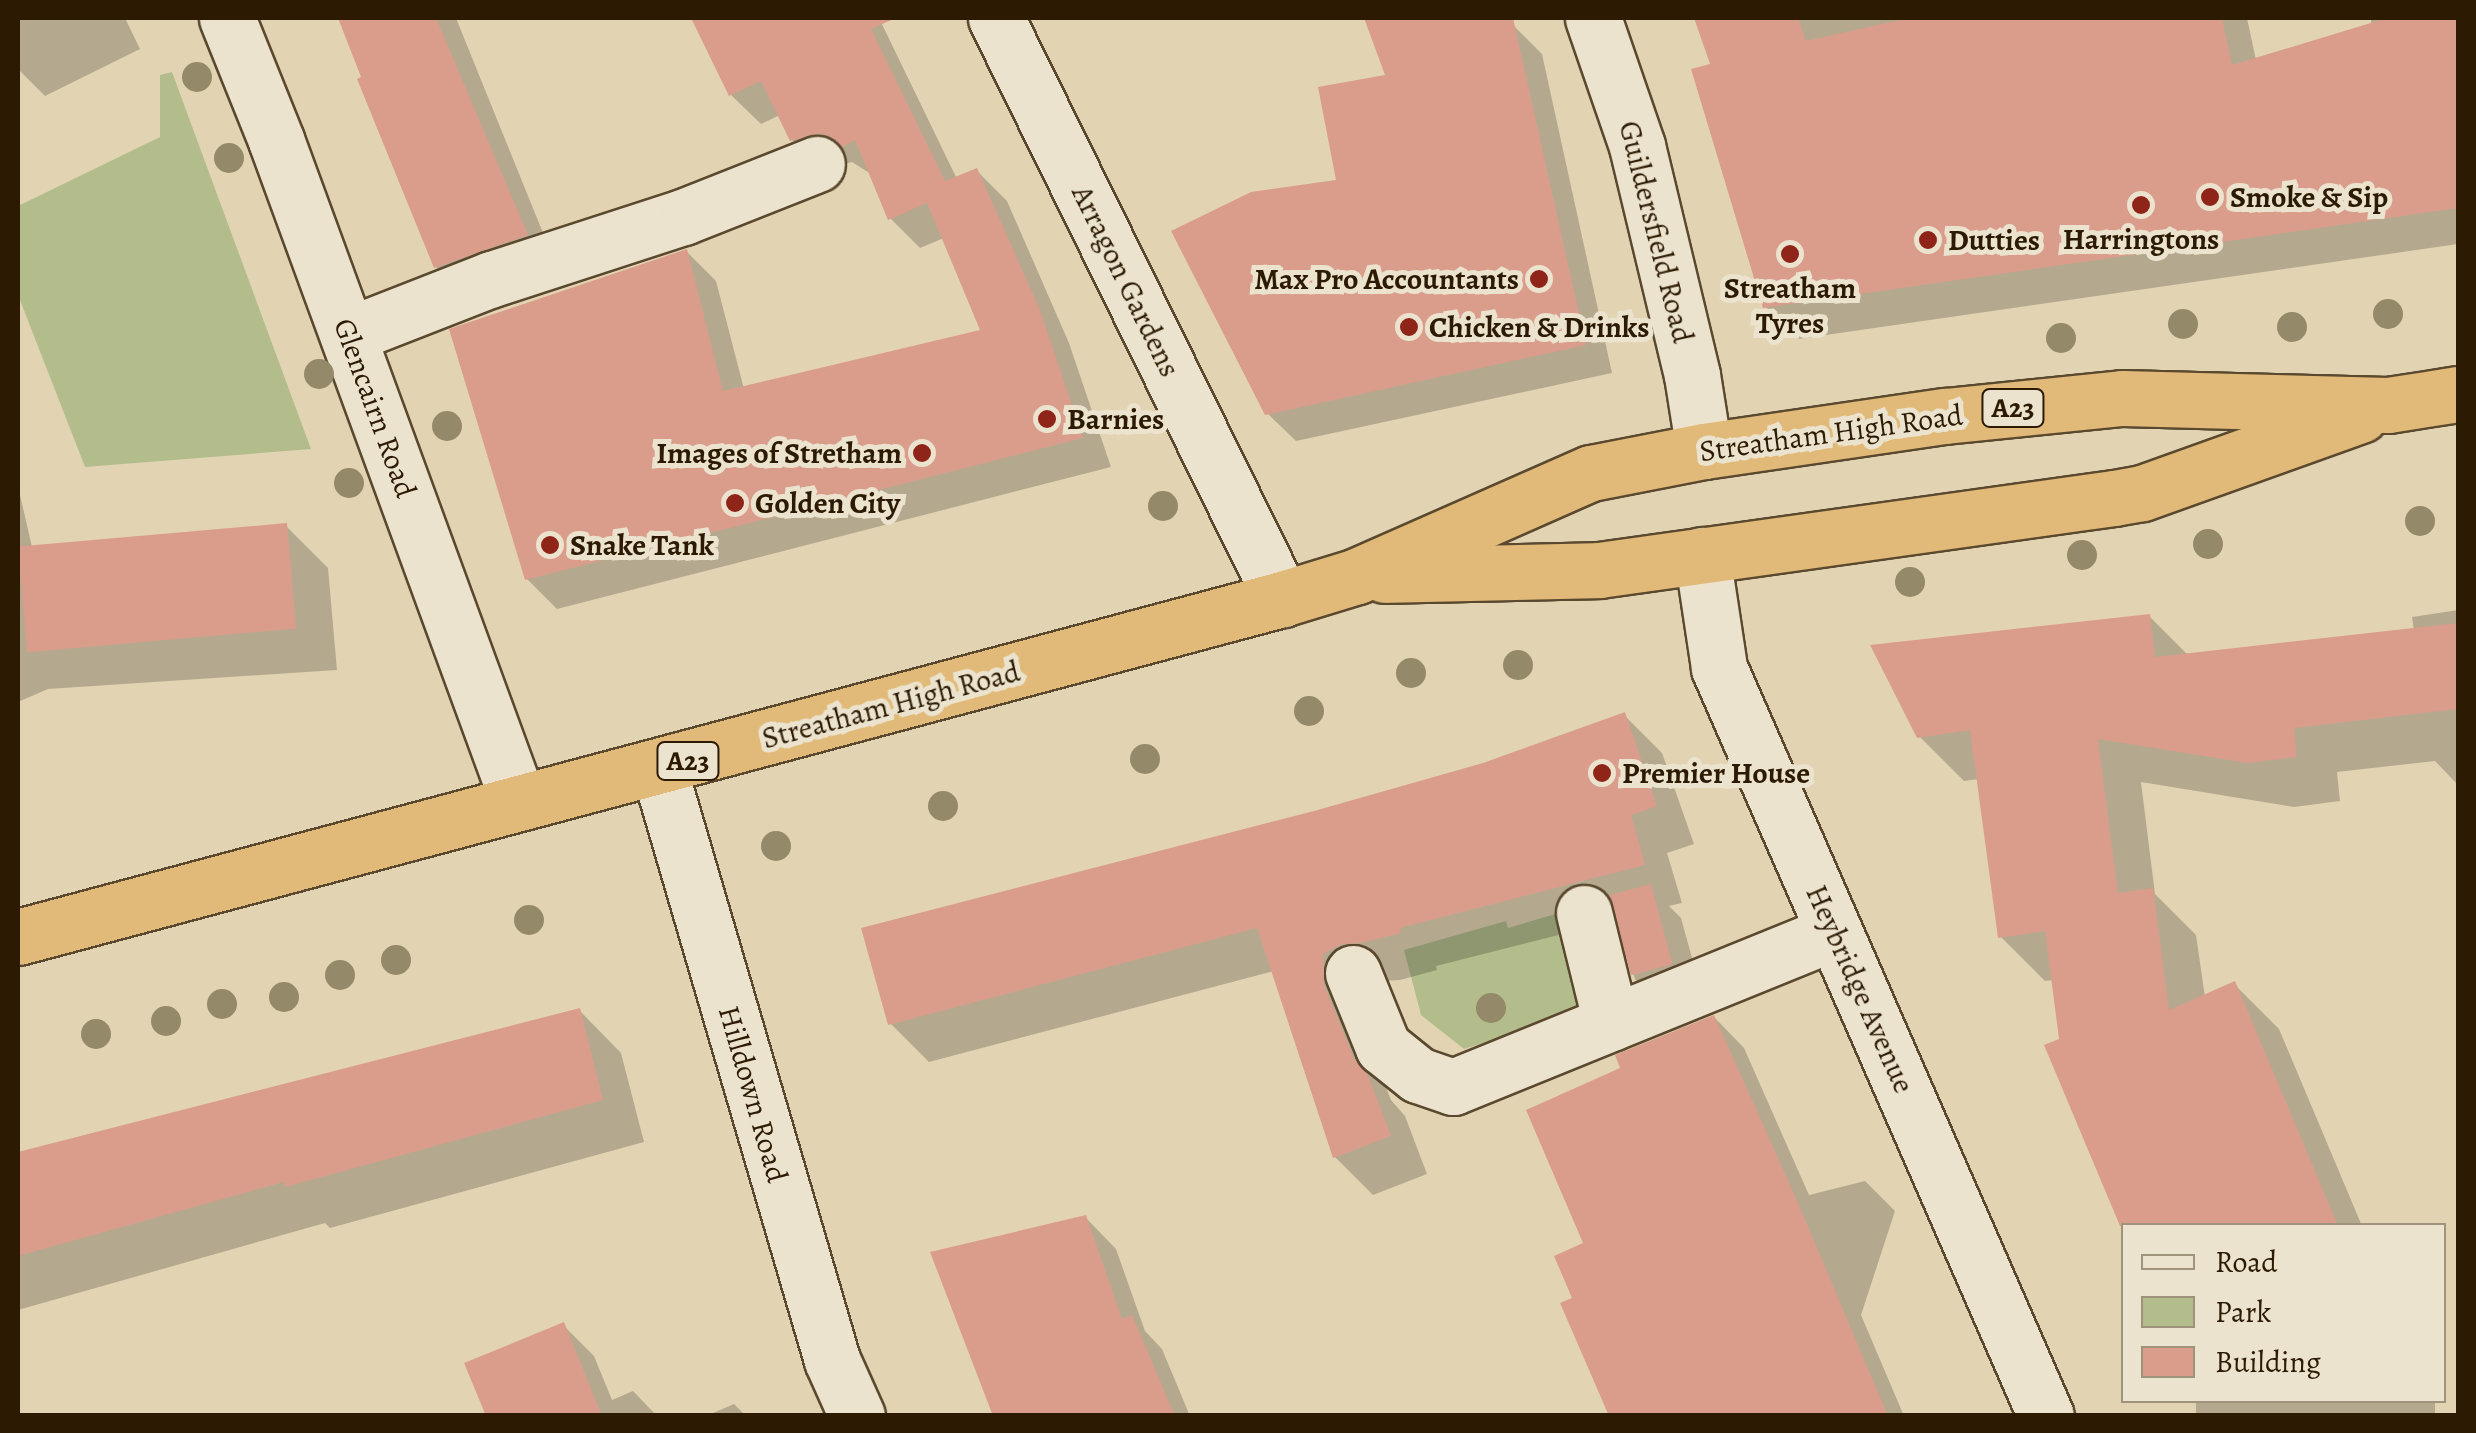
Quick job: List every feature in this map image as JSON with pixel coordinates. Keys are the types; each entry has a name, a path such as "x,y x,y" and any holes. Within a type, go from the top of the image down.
{"highway":[{"name":"Streatham High Road","path":"18,937 518,801 658,769 1282,599 1357,576 1591,473 1704,451 1995,410 2122,398 2388,405 2458,394"},
{"name":"Streatham High Road","path":"1357,576 1599,570 2142,492 2388,405"}],"street":[{"name":"Glencairn Road","path":"227,18 348,334 518,801"},
{"name":"Arragon Gardens","path":"996,18 1282,599"},
{"name":"Guildersfield Road","path":"1593,18 1637,146 1692,374 1704,451"},
{"path":"348,334 492,279 683,217 817,164"},
{"name":"Heybridge Avenue","path":"1702,556 1718,668 2046,1416"},
{"name":"Hilldown Road","path":"658,769 832,1360 857,1416"},
{"path":"1584,913 1612,1024"},
{"path":"1353,973 1383,1047 1418,1075 1453,1087 1834,932"}],"green space":[{"path":"172,72 311,449 85,467 18,295 18,206 160,137 160,75"},
{"path":"1562,912 1587,1011 1464,1049 1421,1015 1404,950 1506,921 1508,928"}],"building":[{"path":"338,18 436,18 528,235 434,268 357,79 361,77"},
{"path":"691,18 896,18 871,29 945,181 977,168 1040,310 1083,438 525,580 449,329 687,249 723,391 980,330 927,203 888,220 855,140 842,147 821,133 790,141 761,81 729,96"},
{"path":"1364,18 1513,18 1586,345 1265,415 1171,231 1251,192 1336,180 1318,87 1385,75"},
{"path":"1694,18 1798,18 1806,41 1909,18 2222,18 2232,65 2387,18 2458,18 2458,208 1763,308 1691,69 1710,64"},
{"path":"287,523 296,629 27,652 18,547"},
{"path":"2150,614 2155,657 2458,623 2458,709 2294,728 2297,757 2248,763 2098,739 2118,893 2153,888 2169,1010 2235,981 2337,1223 2120,1226 2044,1045 2059,1039 2045,931 1998,938 1970,730 1917,738 1870,645"},
{"path":"1625,712 1657,806 1631,815 1645,865 1400,928 1401,933 1342,944 1323,954 1324,985 1354,1059 1368,1075 1391,1136 1333,1158 1257,928 888,1025 861,928 1314,811 1483,763"},
{"path":"1651,884 1672,964 1631,975 1609,895"},
{"path":"580,1008 603,1100 18,1256 18,1152"},
{"path":"1714,1015 1888,1416 1609,1416 1560,1303 1572,1298 1554,1256 1583,1243 1526,1110 1620,1068 1615,1055"},
{"path":"1086,1215 1122,1319 1132,1315 1175,1416 993,1416 930,1252"},
{"path":"564,1322 602,1416 486,1416 464,1363"}],"place":[{"name":"Smoke & Sip","path":"2210,197"},
{"name":"Harringtons","path":"2141,205"},
{"name":"Dutties","path":"1928,240"},
{"name":"Streatham Tyres","path":"1790,254"},
{"name":"Max Pro Accountants","path":"1539,279"},
{"name":"Chicken & Drinks","path":"1409,327"},
{"name":"Barnies","path":"1047,419"},
{"name":"Images of Stretham","path":"922,453"},
{"name":"Golden City","path":"735,503"},
{"name":"Snake Tank","path":"550,545"},
{"name":"Premier House","path":"1602,773"}]}
